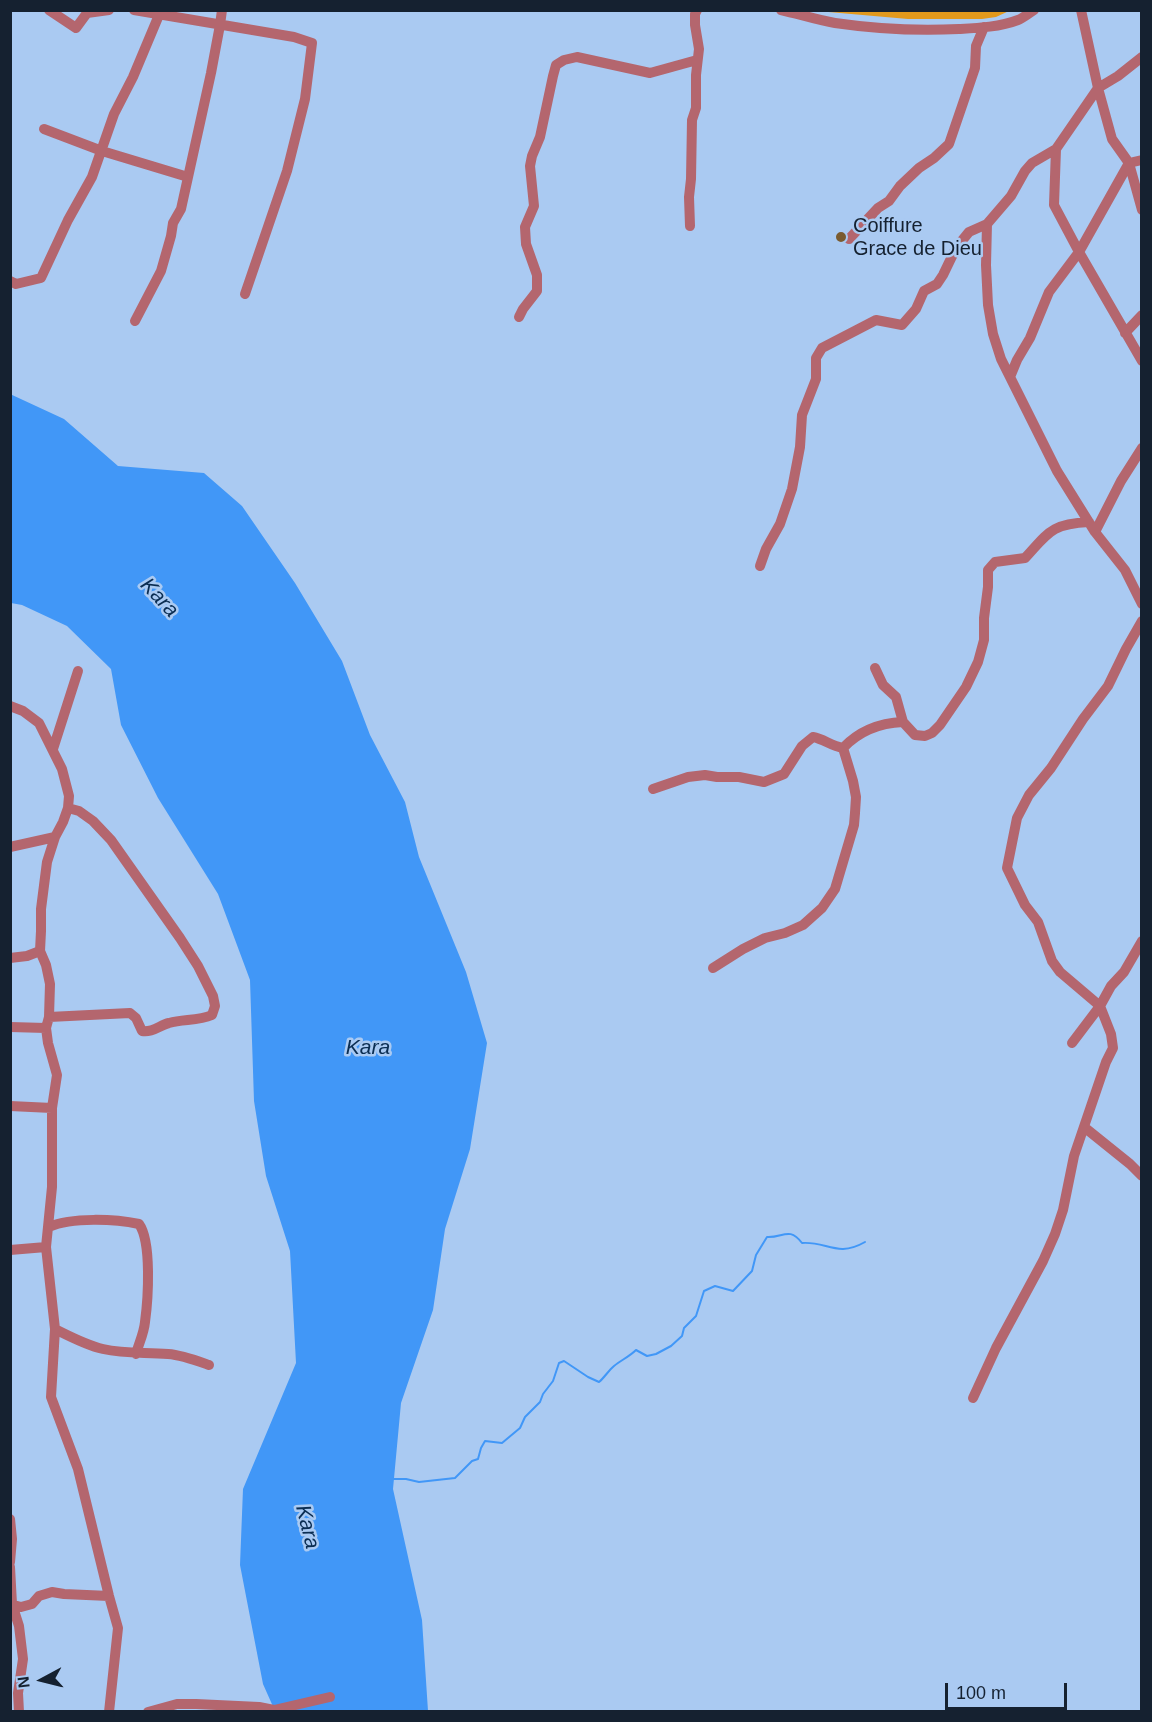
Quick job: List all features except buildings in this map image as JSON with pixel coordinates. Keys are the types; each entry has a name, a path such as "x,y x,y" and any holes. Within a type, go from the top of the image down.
{"street":[{"path":"49,10 76,28 87,13 109,10"},
{"path":"135,10 294,37 312,43 305,99 287,171 245,294"},
{"path":"135,321 161,271 173,223 181,209 222,10"},
{"path":"690,226 688,197 699,49 695,14 697,10"},
{"path":"781,10 834,23 855,24 878,29 928,31 984,27 1018,20 1034,10"},
{"path":"1082,10 1098,88 1112,139 1128,163 1142,210"},
{"path":"10,281 16,284 41,278 68,220 92,177 114,114 133,77 159,15"},
{"path":"849,239 878,208 889,201 900,186 949,144 975,68 975,46 984,27"},
{"path":"519,317 537,291 537,275 526,244 525,227 534,206 530,166 540,137 556,65 564,60 577,57 650,73 698,60"},
{"path":"760,566 766,549 780,524 792,489 800,447 802,415 816,379 816,358 822,348 876,320 902,325 916,309 924,291 937,284 956,248 969,232 987,224 1011,195 1032,163 1056,149 1098,88 1142,57"},
{"path":"44,129 102,151 188,177"},
{"path":"1056,149 1054,205 1078,252 1142,361"},
{"path":"1010,377 1030,338 1049,292 1078,252 1128,163 1142,160"},
{"path":"987,224 988,305 993,334 1001,359 1057,471 1095,532 1125,570 1142,604"},
{"path":"1125,333 1142,315"},
{"path":"1095,532 1142,448"},
{"path":"875,668 883,685 896,697 903,722 915,735 925,736 932,733 966,687 978,662 984,640 988,570 994,562 1025,558 1045,536 1059,526 1089,522"},
{"path":"973,1398 1055,1234 1063,1210 1074,1156 1106,1062 1113,1048 1111,1034 1101,1006 1067,978 1052,961 1038,922 1025,905 1007,868 1017,818 1029,795 1051,768 1108,686 1142,621"},
{"path":"53,749 78,671"},
{"path":"10,706 23,711 39,723 53,749 68,786 69,796 68,808 47,862 41,909 40,951 50,984 48,1043 57,1075 52,1108 52,1187 46,1247 55,1329 51,1397 78,1469 118,1628 109,1712"},
{"path":"843,748 849,741 868,729 887,723 903,722"},
{"path":"653,789 688,777 705,775 740,777 764,782 784,774 802,746 813,737 824,739 833,746 843,748"},
{"path":"713,968 765,938 803,925 822,908 835,889 854,825 856,797 843,748"},
{"path":"10,1027 130,1013 136,1018 142,1031 147,1032 166,1023 201,1020 212,1015 215,1006 213,996 198,966 111,840 93,821 79,811 68,808"},
{"path":"10,847 55,837"},
{"path":"1072,1043 1101,1006 1111,986 1124,972 1142,940"},
{"path":"10,958 27,956 40,951"},
{"path":"10,1106 52,1108"},
{"path":"1084,1127 1142,1176"},
{"path":"49,1227 68,1221 139,1224 143,1230 147,1247 147,1286 145,1323 136,1354"},
{"path":"10,1250 46,1247"},
{"path":"55,1329 89,1346 136,1354 181,1355 209,1365"},
{"path":"10,1519 12,1539 10,1562"},
{"path":"10,1567 11,1604 19,1626 23,1659 18,1693 20,1712"},
{"path":"11,1604 21,1607 33,1604 39,1596 52,1592 109,1596"},
{"path":"148,1712 177,1704 259,1707 274,1710 330,1698"}],"shaded area":[{"path":"817,11 1009,11 996,17 982,19 908,19"}],"water":[{"name":"Kara","path":"10,394 64,419 118,466 204,473 242,506 295,583 342,661 370,735 405,802 419,857 466,972 487,1043 470,1149 445,1229 433,1310 401,1403 393,1489 422,1620 428,1711 275,1711 263,1684 240,1565 243,1489 296,1363 290,1251 266,1176 254,1101 250,980 218,894 158,798 121,725 111,669 67,626 22,605 11,603"}],"waterway":[{"path":"391,1479 419,1482 455,1478 472,1461 478,1459 485,1441 502,1443 520,1428 525,1417 540,1402 553,1381 559,1363 564,1361 599,1382 614,1366 636,1350 647,1356 671,1346 682,1336 684,1328 696,1316 704,1291 715,1286 733,1291 752,1271 756,1255 767,1237 789,1234 802,1243 839,1249 855,1247 865,1242"}],"place":[{"name":"Coiffure Grace de Dieu","path":"841,237"}]}
